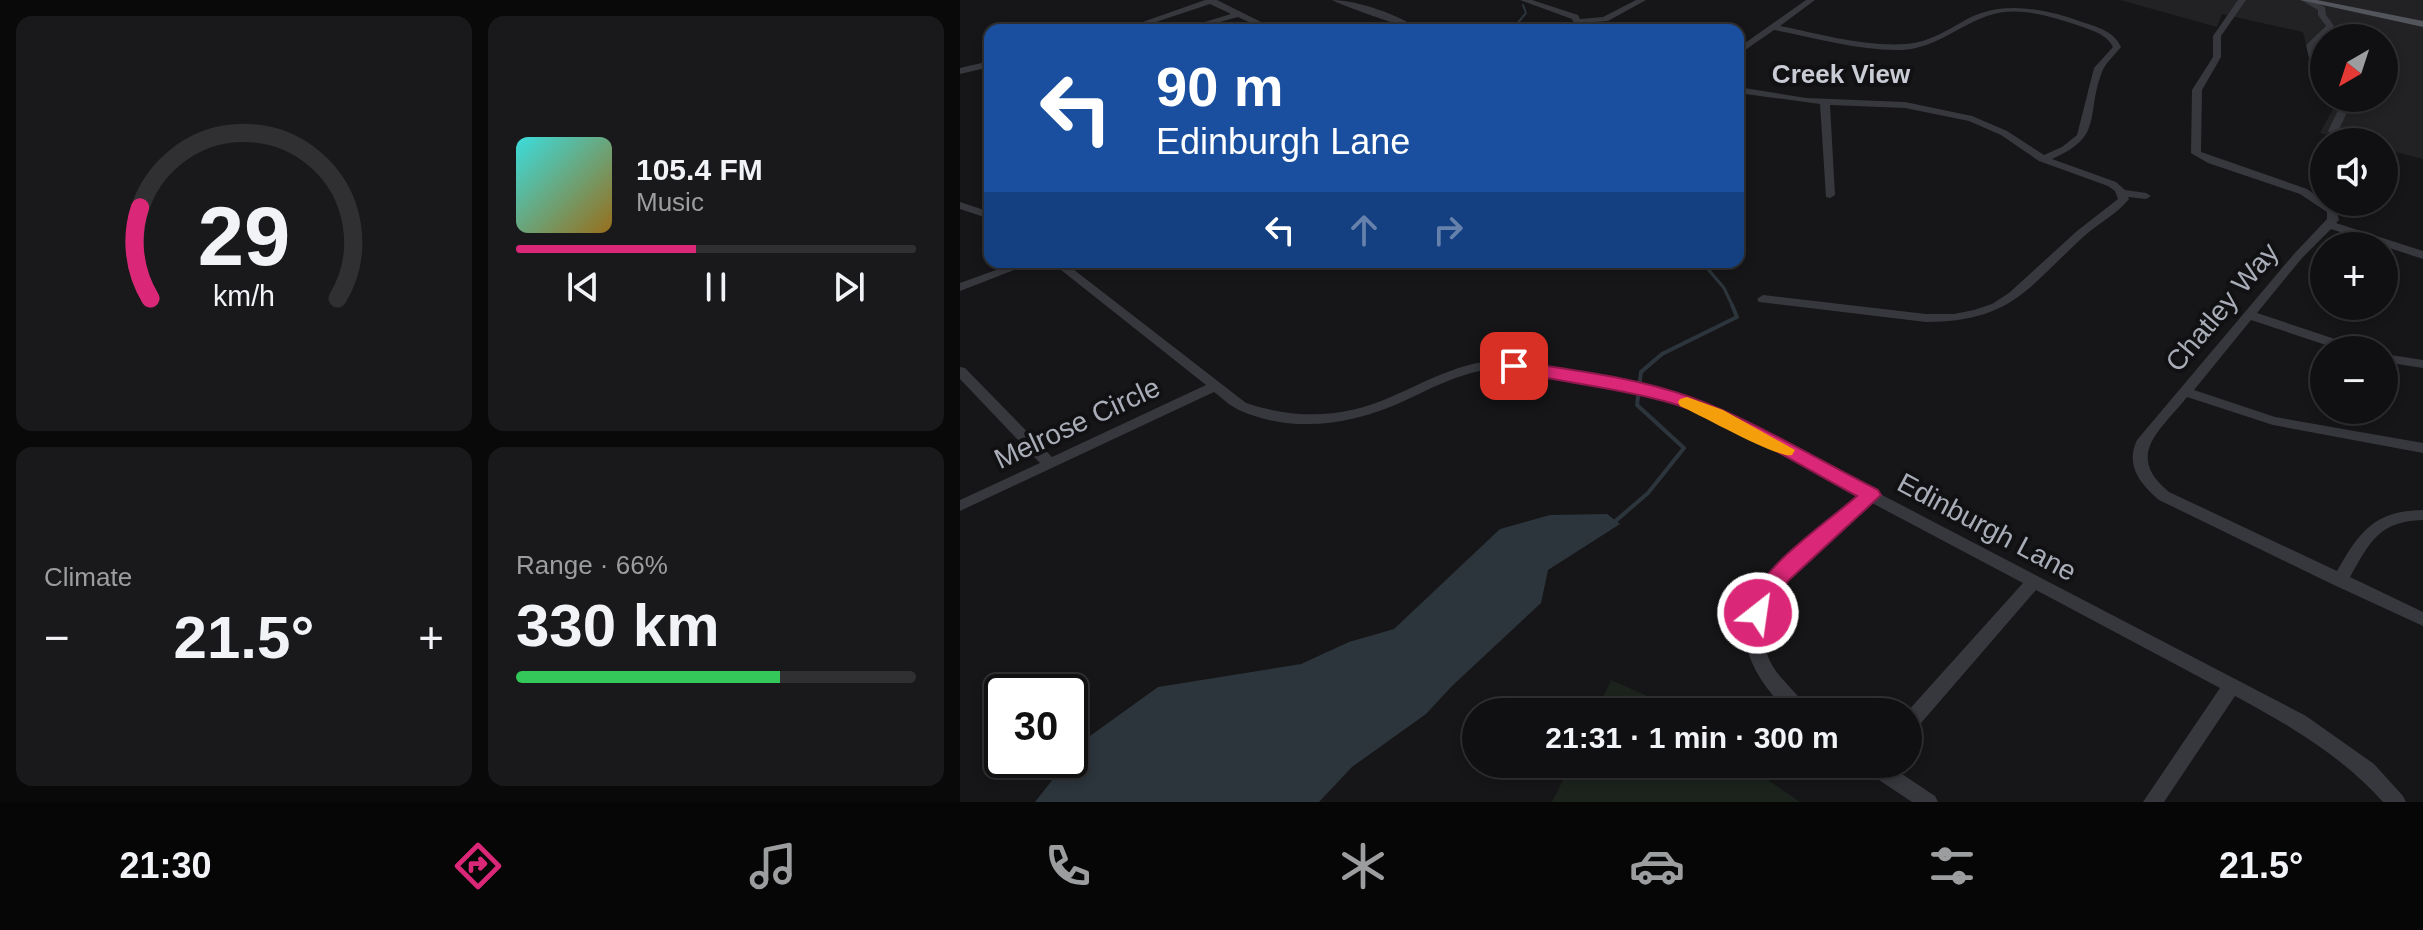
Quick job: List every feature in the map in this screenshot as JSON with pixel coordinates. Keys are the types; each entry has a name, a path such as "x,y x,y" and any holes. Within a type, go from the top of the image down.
{"main road":[{"path":"2305,0 2423,24"},
{"path":"2339,0 2423,17"}],"street":[{"path":"1142,24 1212,0 1260,24"},
{"path":"1336,0 1406,24"},
{"path":"1524,0 1567,12 1578,24"},
{"path":"1587,24 1605,19 1642,0"},
{"path":"1744,48 1811,0"},
{"path":"2242,0 2217,36 2217,57 2197,90 2196,153 2213,163 2314,198 2332,211 2331,225 2423,255"},
{"path":"2305,0 2323,10 2348,9"},
{"path":"1772,27 1868,45 1916,46 1939,40 1986,14 2026,10 2064,18 2109,36 2117,47 2098,68 2082,136 2066,149 2043,159"},
{"path":"2323,10 2322,15 2329,24"},
{"path":"1197,24 1238,14"},
{"path":"960,71 984,65"},
{"path":"1744,91 1825,103 1905,105 1972,119 2004,133 2043,159 2103,180 2122,193 2146,196"},
{"path":"1825,103 1830,195"},
{"path":"1763,299 1926,318 1981,315 2018,291 2091,223 2120,203 2124,199 2122,193"},
{"path":"960,205 984,214"},
{"name":"Chatley Way","path":"2331,225 2298,256 2142,443 2138,456 2148,483 2164,496 2423,619"},
{"path":"960,287 1012,268"},
{"name":"Edinburgh Lane","path":"1065,268 1241,406 1268,417 1296,422 1362,414 1464,369 1495,365 1603,381 1680,400 1716,414 2299,721 2367,770 2396,802"},
{"path":"2249,315 2312,336"},
{"path":"2398,360 2423,364"},
{"path":"960,371 1050,464"},
{"name":"Melrose Circle","path":"960,506 1216,386"},
{"path":"2186,392 2223,408 2286,425 2423,448"},
{"path":"1785,698 1775,689 1759,661 1754,629 1761,597 1781,574 1871,495"},
{"path":"2340,581 2362,542 2378,526 2391,516 2423,515"},
{"path":"1922,708 2034,581"},
{"path":"2153,802 2232,685"},
{"path":"1893,778 1928,802"}],"shaded area":[{"path":"2120,0 2423,0 2423,159 2398,153 2398,128 2323,128 2331,112 2398,112 2398,24 2310,24 2310,59 2303,32 2222,14 2217,27"},
{"path":"1607,514 1620,524 1548,570 1541,603 1426,714 1352,767 1319,802 1035,802 1054,778 1088,778 1088,737 1158,687 1301,664 1349,642 1394,629 1500,529 1550,515"},
{"path":"1611,680 1649,698 1603,698"},
{"path":"1564,778 1765,778 1800,802 1552,802"}],"waterway":[{"path":"1517,24 1526,13 1523,5"},
{"path":"1707,268 1724,288 1733,307"},
{"path":"1612,524 1648,493 1684,448 1637,405 1641,372 1662,354 1737,317 1732,305"}],"slow traffic":[{"path":"1687,402 1785,450"}],"district":[{"name":"Creek View","path":"1841,74"}],"route":[{"path":"1514,366 1603,381 1680,400 1716,414 1871,495 1781,574 1761,597 1758,613"}]}
